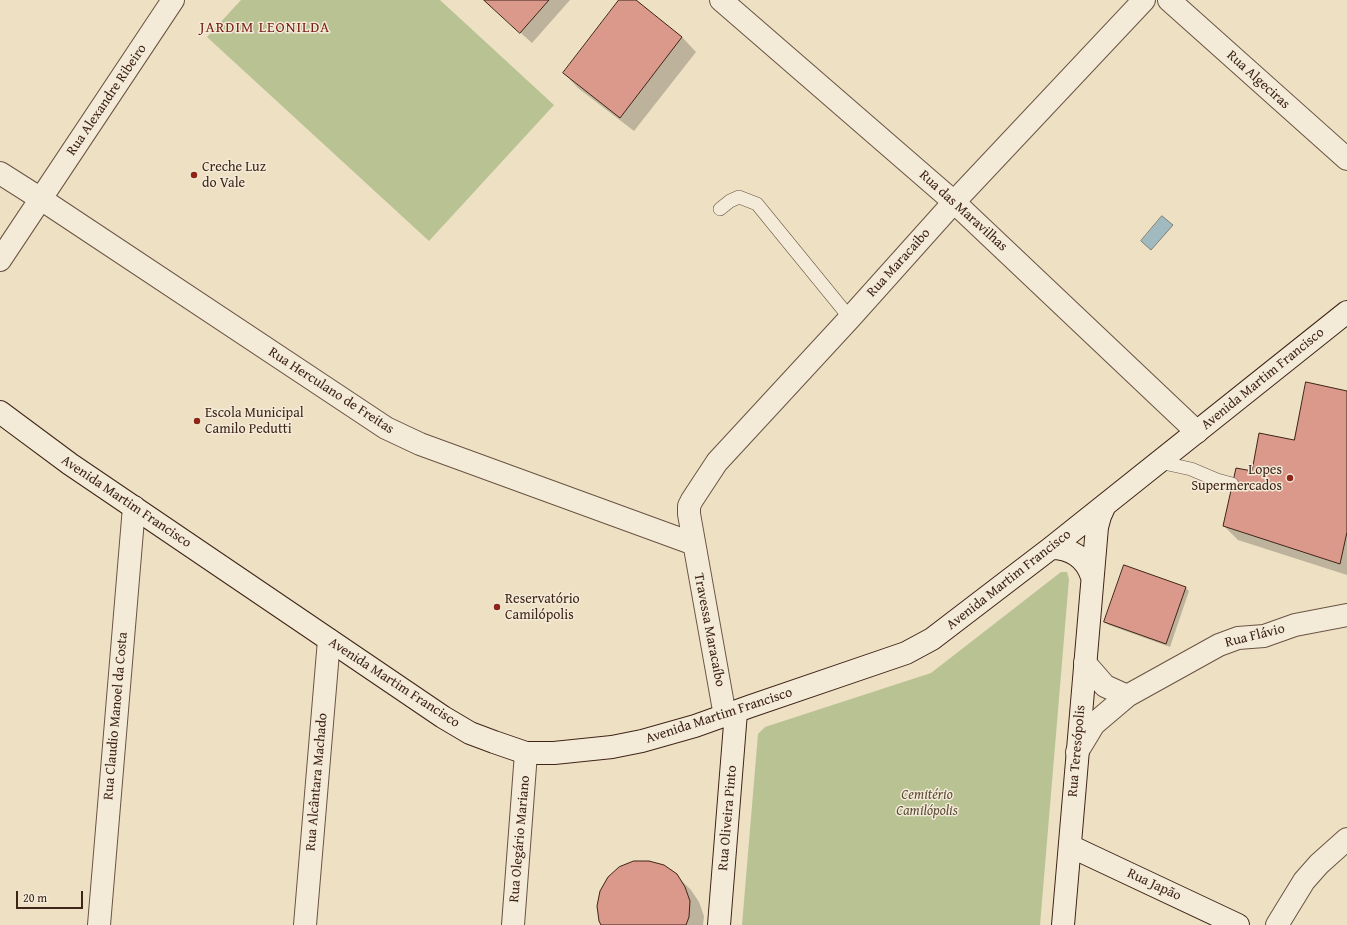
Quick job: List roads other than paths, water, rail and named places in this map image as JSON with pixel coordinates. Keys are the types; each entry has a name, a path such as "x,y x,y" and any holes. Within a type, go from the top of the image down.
{"street":[{"name":"Rua Alexandre Ribeiro","path":"0,260 173,0"},
{"name":"Rua das Maravilhas","path":"721,0 954,202 1197,432"},
{"name":"Rua Maracaibo","path":"694,544 689,506 717,462 850,318 954,202 1144,0"},
{"name":"Rua Algeciras","path":"1169,0 1347,159"},
{"name":"Rua Herculano de Freitas","path":"0,173 386,428 420,444 694,544"},
{"name":"Avenida Martim Francisco","path":"0,412 70,464 443,717 470,733 526,753 554,753 612,747 668,734 906,653 932,639 1051,548 1347,312"},
{"name":"Rua Teresópolis","path":"1063,925 1097,527 1105,505"},
{"name":"Rua Claudio Manoel da Costa","path":"99,925 134,507"},
{"name":"Travessa Maracaíbo","path":"694,544 730,714"},
{"path":"1051,548 1059,548 1074,553 1090,569 1092,577"},
{"name":"Rua Flávio","path":"1077,752 1094,724 1127,696 1219,645 1238,638 1264,636 1295,625 1347,615"},
{"name":"Rua Alcântara Machado","path":"305,925 329,640"},
{"path":"1085,663 1105,686 1127,696"},
{"name":"Rua Oliveira Pinto","path":"719,925 730,714"},
{"name":"Rua Olegário Mariano","path":"513,925 526,753"},
{"path":"1277,925 1304,881 1319,864 1347,839"},
{"name":"Rua Japão","path":"1070,846 1238,925"}],"lane":[{"path":"720,209 730,201 740,197 758,204 850,318"},
{"path":"1159,462 1191,469 1217,480 1232,484"}],"water":[{"path":"1162,216 1173,225 1151,250 1141,241"}],"place":[{"name":"Creche Luz do Vale","path":"194,175"},
{"name":"Escola Municipal Camilo Pedutti","path":"197,421"},
{"name":"Lopes Supermercados","path":"1290,478"},
{"name":"Reservatório Camilópolis","path":"497,607"}],"district":[{"name":"JARDIM LEONILDA","path":"265,28"}],"park label":[{"name":"Cemitério Camilópolis","path":"927,804"}]}
